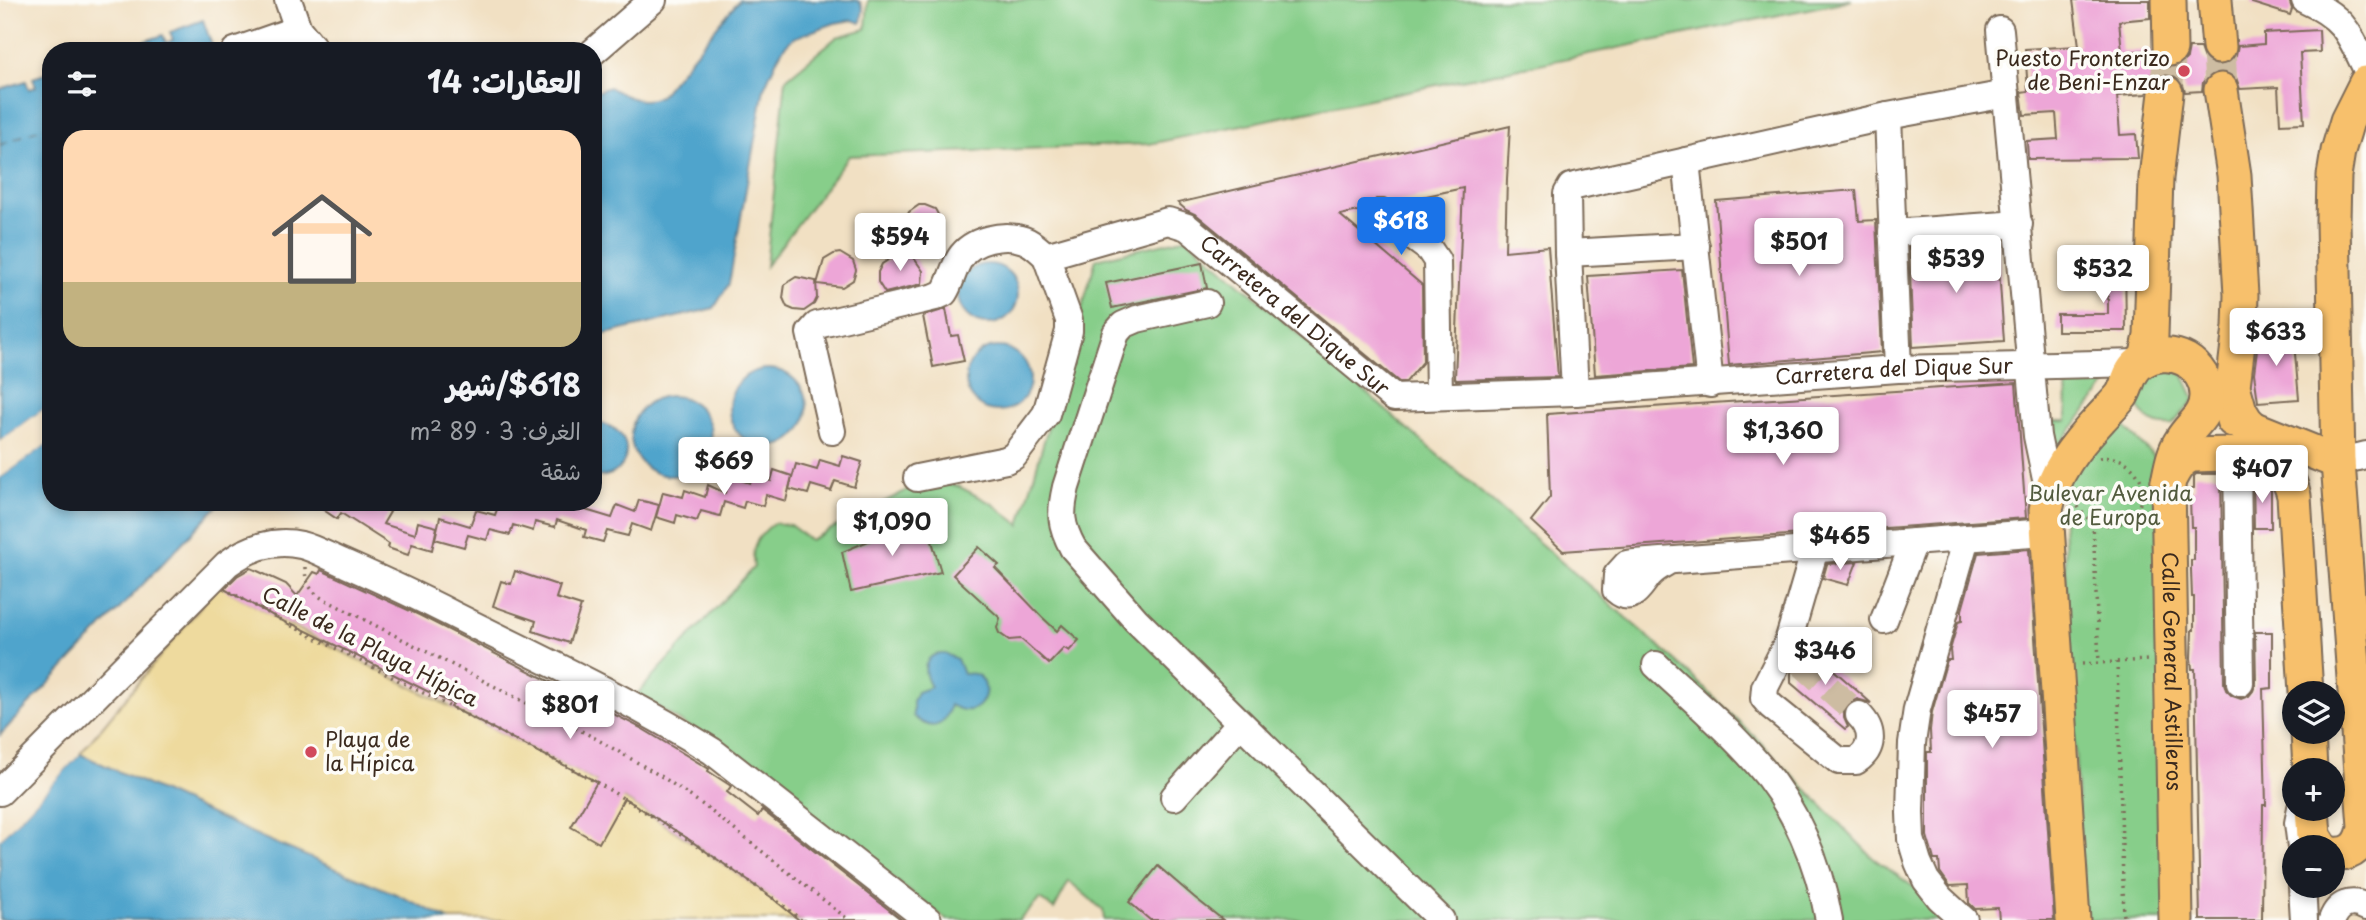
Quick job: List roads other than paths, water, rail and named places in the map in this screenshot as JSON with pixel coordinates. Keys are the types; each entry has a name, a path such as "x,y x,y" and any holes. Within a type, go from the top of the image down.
{"main road":[{"path":"2169,0 2170,49"},
{"path":"2215,0 2219,47"},
{"path":"2221,90 2234,175 2241,295 2233,386 2245,443"},
{"path":"2073,920 2046,510 2061,493 2055,479 2076,445 2122,395 2128,378 2143,361 2151,336 2156,178 2166,93"},
{"path":"2345,853 2354,850 2365,835 2352,459 2335,336 2333,221 2334,176 2338,151 2360,94"},
{"path":"2143,361 2167,354 2187,360 2202,376 2207,396 2228,417 2245,443 2260,458 2275,464 2286,473 2294,496 2305,681"},
{"name":"Calle General Astilleros","path":"2176,920 2168,482 2177,447 2203,414 2207,396"},
{"path":"2168,482 2177,464 2186,457 2204,455 2245,443 2352,459"},
{"path":"2286,473 2352,459"}],"street":[{"path":"288,0 298,29 309,42"},
{"path":"602,44 653,0"},
{"path":"2305,0 2336,17 2360,50 2360,94"},
{"path":"261,42 298,29"},
{"path":"2000,30 2037,436 2061,493"},
{"path":"1575,392 1568,253 1567,194 1570,187 1888,116 2006,94"},
{"path":"1888,116 1898,369"},
{"path":"1686,161 1710,384"},
{"path":"1382,214 1429,249 1437,261 1440,396"},
{"name":"Carretera del Dique Sur","path":"1046,256 1158,223 1178,223 1388,395 1401,399 1710,384 1898,369 2143,361"},
{"path":"1892,233 2019,224"},
{"path":"832,431 810,333 814,326 935,297 944,293 960,258 969,248 983,241 1000,238 1026,240 1046,256 1069,320 1069,331 1050,403 1041,422 1022,449 1006,460 917,478"},
{"path":"1568,253 1696,246"},
{"path":"1207,303 1137,319 1123,325 1116,333 1066,487 1061,520 1066,534 1073,548 1136,620 1441,920"},
{"path":"2240,683 2245,443"},
{"path":"1669,561 2046,532"},
{"path":"1964,920 1940,898 1926,880 1911,839 1910,812 1912,743 1917,709 1966,538"},
{"path":"1884,620 1914,542"},
{"path":"0,792 209,580 240,554 260,546 280,543 300,545 415,594 630,703 692,739 712,751 928,920"},
{"path":"1815,549 1794,652 1765,687 1764,698 1832,757 1848,763 1863,756 1871,740 1870,730 1859,715"},
{"path":"1656,666 1744,748 1773,782 1793,815 1819,876 1829,920"},
{"path":"1174,797 1239,724"},
{"path":"2303,898 2304,920"}],"water":[{"path":"739,0 860,2 863,9 861,23 852,20 835,23 793,38 778,57 764,88 729,284 714,308 602,335 602,90 609,87 628,97 641,100 661,95"},
{"path":"203,20 211,42 168,42 173,40 170,32"},
{"path":"163,35 166,42 142,42"},
{"path":"42,75 42,411 0,441 0,89 26,81 29,89 36,87 33,78"},
{"path":"982,264 994,264 1010,272 1016,282 1016,306 1010,316 994,324 982,324 966,316 958,300 958,288 966,272"},
{"path":"998,347 1021,356 1030,379 1021,402 998,411 975,402 966,379 975,356"},
{"path":"768,369 783,372 795,381 804,393 807,408 804,423 795,435 783,444 768,447 753,444 741,435 732,423 729,408 732,393 741,381 753,372"},
{"path":"671,396 686,399 699,408 708,421 711,436 708,451 699,464 686,473 671,476 656,473 643,464 634,451 631,436 634,421 643,408 656,399"},
{"path":"602,424 615,430 623,438 626,447 622,465 605,476 602,476"},
{"path":"42,448 42,511 212,511 0,735 0,478"},
{"path":"936,654 957,659 963,674 975,674 981,678 985,693 983,700 971,710 950,705 945,719 931,726 913,716 913,701 917,692 931,687 925,669 928,660"},
{"path":"80,754 450,920 0,920 0,839"}],"tunnel":[{"path":"2219,47 2221,90"},
{"path":"2166,93 2170,49"},
{"path":"1800,662 1859,715"}],"place":[{"name":"Puesto Fronterizo de Beni-Enzar","path":"2184,71"},
{"name":"Playa de la Hípica","path":"311,752"}],"park label":[{"name":"Bulevar Avenida de Europa","path":"2110,506"}]}
